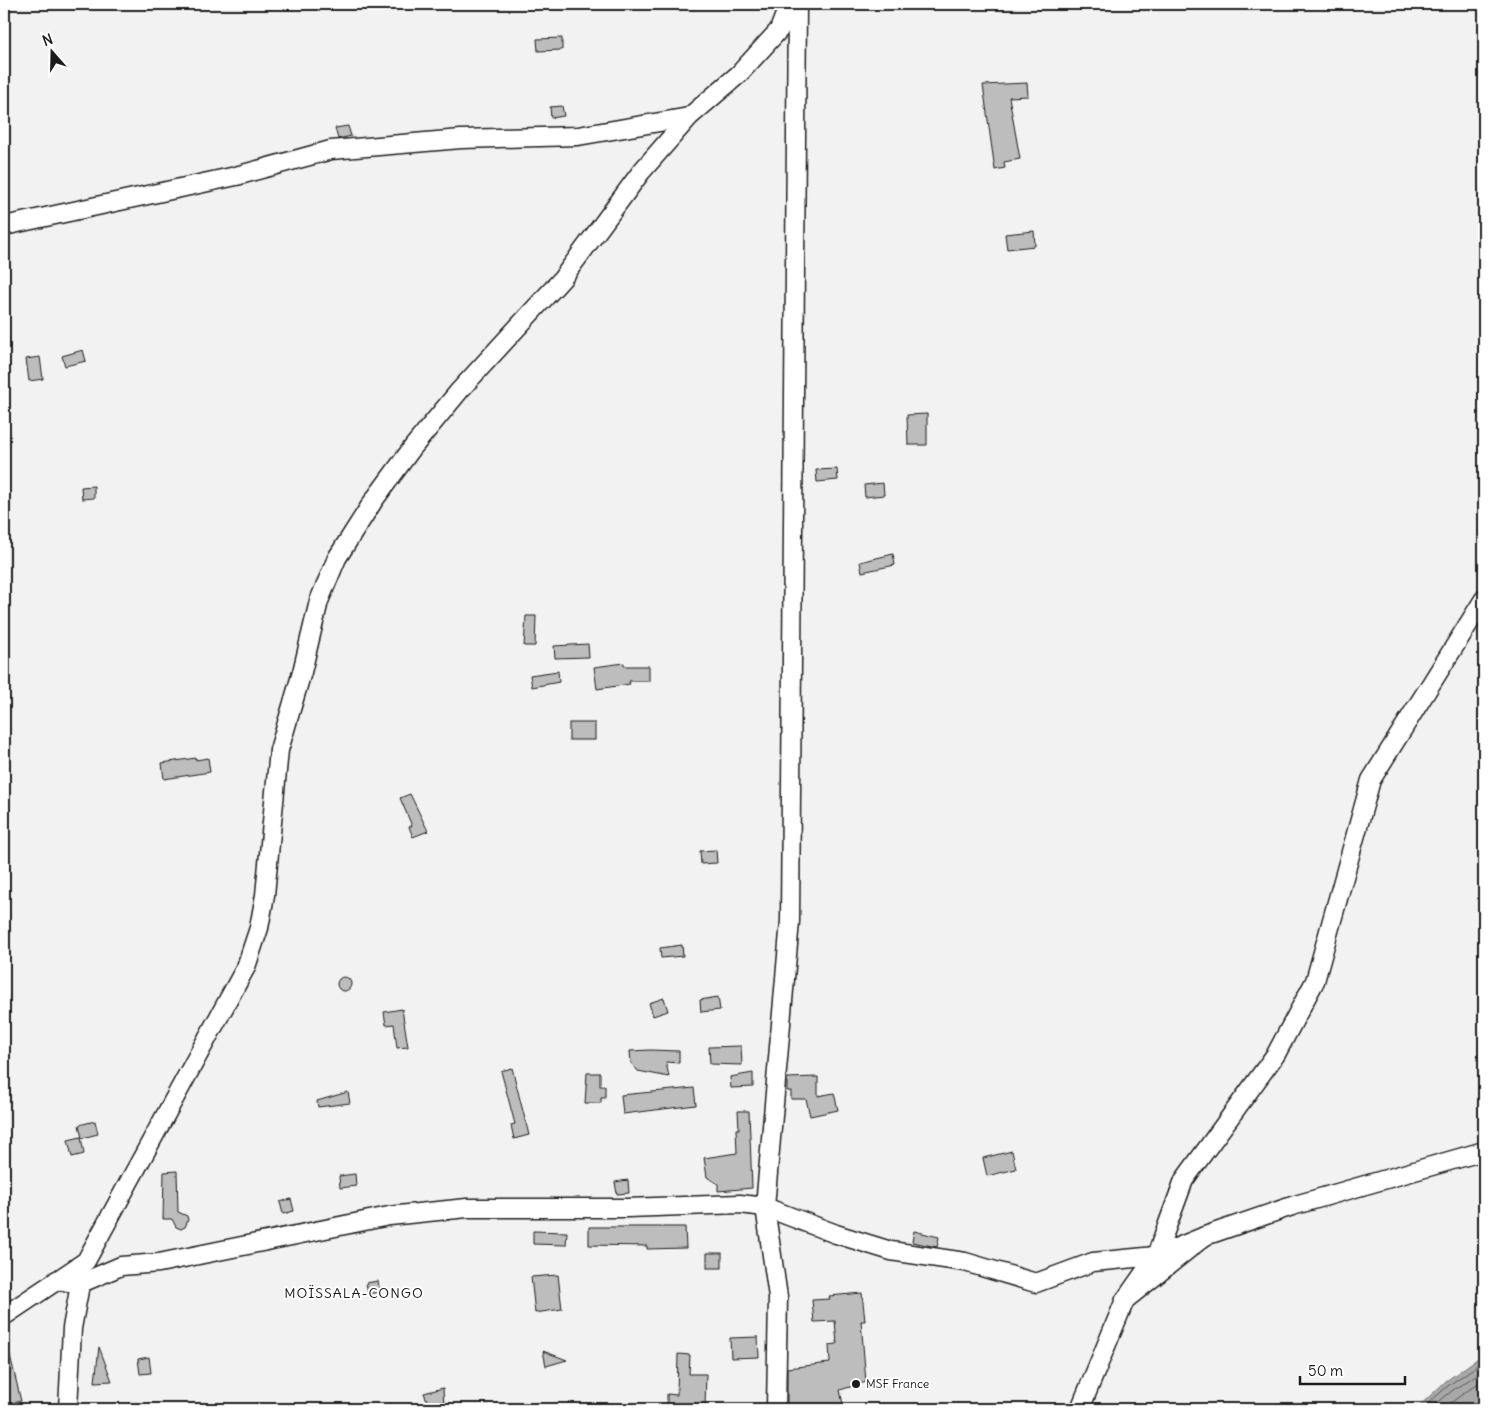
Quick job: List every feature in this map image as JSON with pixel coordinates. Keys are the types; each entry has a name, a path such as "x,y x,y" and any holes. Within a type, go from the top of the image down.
{"street":[{"path":"68,1409 72,1328 79,1284 86,1261 246,967 259,928 279,750 320,601 337,558 374,500 412,447 460,390 562,279 641,172 689,117 739,74 779,30 789,4"},
{"path":"776,1409 778,1297 765,1207 790,921 797,4"},
{"path":"4,226 236,176 331,150 462,139 578,136 689,117"},
{"path":"1080,1409 1126,1300 1156,1256 1184,1180 1276,1054 1315,981 1371,780 1484,599"},
{"path":"57,1280 79,1284 121,1266 159,1263 369,1220 432,1210 467,1208 627,1208 740,1204 765,1207 836,1234 891,1251 965,1262 1036,1282 1093,1262 1156,1256 1205,1236 1292,1206 1484,1151"},
{"path":"1126,1300 1205,1236"},
{"path":"4,1316 86,1261"}],"water":[{"path":"1484,1354 1484,1409 1416,1409 1446,1381"}],"building":[{"path":"562,38 562,50 538,51 537,39"},
{"path":"1027,83 1028,96 1009,97 1020,159 1004,162 1005,168 995,170 983,85"},
{"path":"562,106 564,116 551,118 550,107"},
{"path":"348,126 351,136 338,139 335,128"},
{"path":"1034,231 1035,246 1007,249 1005,234"},
{"path":"83,350 86,361 65,366 62,356"},
{"path":"40,357 43,379 29,381 26,359"},
{"path":"927,414 927,445 908,445 907,415"},
{"path":"837,469 838,480 817,482 816,470"},
{"path":"883,483 884,495 865,497 864,485"},
{"path":"94,486 94,498 82,499 81,487"},
{"path":"893,554 895,565 862,572 860,562"},
{"path":"526,616 536,616 535,646 524,646"},
{"path":"588,644 589,657 555,658 554,646"},
{"path":"624,663 624,666 649,666 649,681 629,681 630,684 597,689 594,667"},
{"path":"558,671 559,682 532,687 530,675"},
{"path":"569,723 595,723 595,740 569,740"},
{"path":"196,758 196,760 208,758 210,772 164,779 162,763"},
{"path":"410,794 428,831 413,837 409,827 412,826 400,798"},
{"path":"716,850 717,863 701,864 700,851"},
{"path":"682,945 683,956 661,958 660,948"},
{"path":"341,977 347,977 351,984 347,991 341,991 337,987 337,981"},
{"path":"718,997 720,1010 701,1012 700,1000"},
{"path":"664,998 668,1011 653,1016 649,1003"},
{"path":"402,1009 408,1047 397,1048 394,1024 386,1025 384,1012"},
{"path":"741,1046 742,1065 710,1064 709,1047"},
{"path":"630,1051 679,1051 679,1063 666,1062 669,1077 638,1071 631,1063"},
{"path":"512,1068 529,1135 514,1139 511,1125 515,1124 501,1071"},
{"path":"587,1073 600,1073 600,1086 605,1086 605,1098 601,1098 601,1103 585,1103"},
{"path":"753,1073 753,1087 731,1088 730,1077"},
{"path":"818,1077 818,1096 834,1093 838,1110 810,1116 806,1099 791,1099 791,1091 787,1091 787,1078"},
{"path":"694,1088 696,1105 623,1114 621,1095"},
{"path":"348,1092 350,1103 318,1107 317,1101"},
{"path":"738,1111 749,1111 752,1188 718,1191 718,1184 707,1177 704,1158 737,1153 736,1129 739,1129"},
{"path":"95,1121 98,1134 82,1138 79,1125"},
{"path":"81,1137 84,1154 72,1157 68,1140"},
{"path":"1012,1151 1016,1169 987,1176 983,1158"},
{"path":"177,1171 178,1212 187,1216 188,1220 185,1227 181,1229 176,1227 172,1219 163,1219 164,1172"},
{"path":"355,1174 356,1186 340,1188 339,1176"},
{"path":"628,1180 629,1193 617,1194 615,1182"},
{"path":"291,1199 294,1211 283,1214 280,1202"},
{"path":"589,1227 685,1227 686,1248 647,1249 647,1246 589,1245"},
{"path":"533,1231 567,1232 566,1245 533,1244"},
{"path":"914,1231 939,1237 937,1247 912,1242"},
{"path":"707,1253 722,1253 722,1268 707,1268"},
{"path":"558,1275 562,1309 535,1313 531,1277"},
{"path":"378,1281 380,1292 368,1294 366,1283"},
{"path":"862,1293 865,1321 861,1321 866,1382 840,1390 844,1409 787,1409 787,1368 830,1363 829,1345 837,1344 835,1321 814,1322 812,1300 830,1299 829,1296"},
{"path":"758,1337 759,1357 731,1358 730,1338"},
{"path":"4,1347 8,1347 21,1401 4,1405"},
{"path":"99,1347 112,1381 95,1382"},
{"path":"543,1351 567,1360 546,1366"},
{"path":"678,1354 690,1355 689,1374 706,1374 705,1408 667,1407 667,1394 677,1395"},
{"path":"149,1357 151,1373 140,1374 138,1359"},
{"path":"443,1388 444,1406 429,1406 424,1393"}],"place":[{"name":"MSF France","path":"856,1384"}],"district":[{"name":"MOÏSSALA-CONGO","path":"354,1293"}]}
